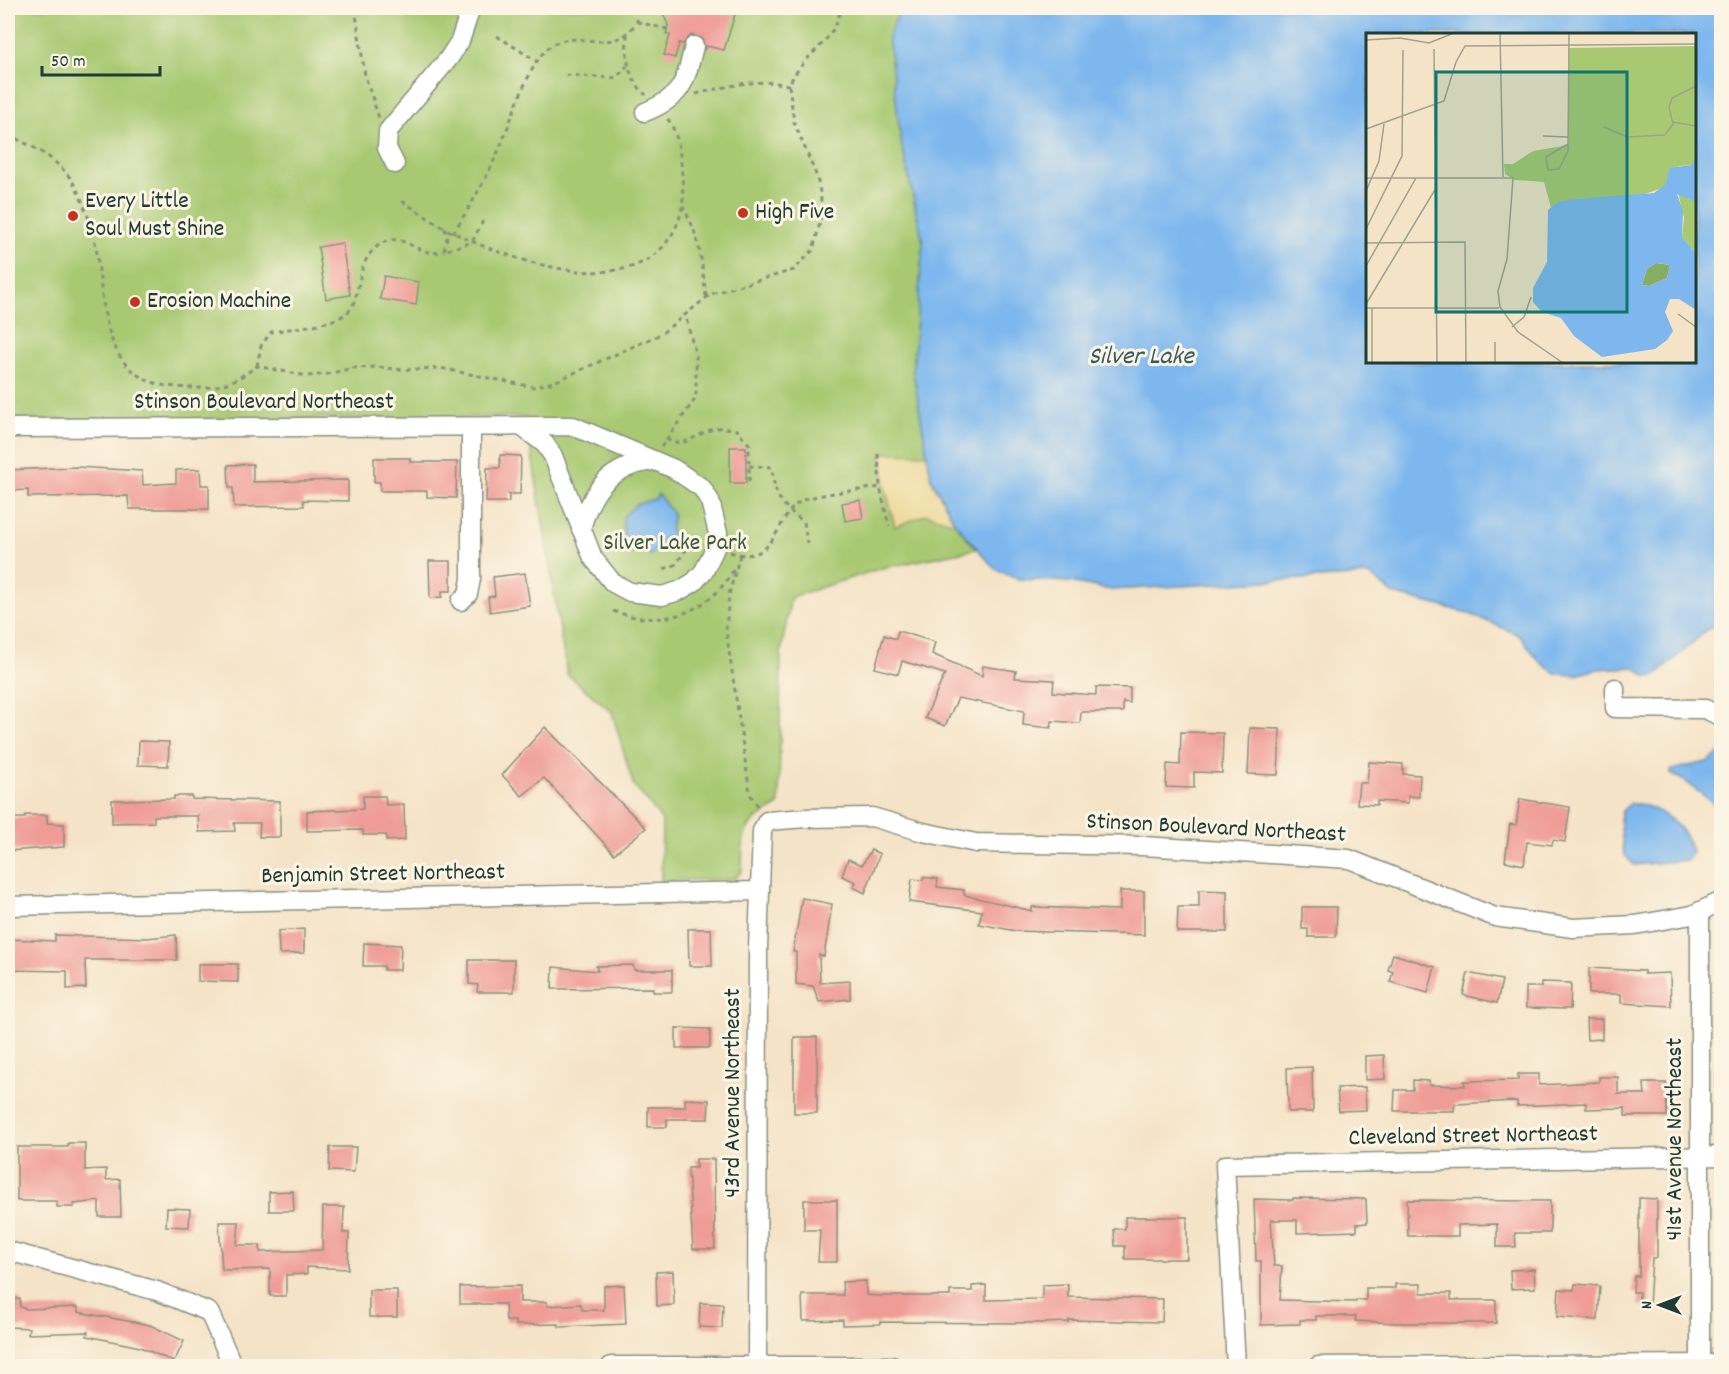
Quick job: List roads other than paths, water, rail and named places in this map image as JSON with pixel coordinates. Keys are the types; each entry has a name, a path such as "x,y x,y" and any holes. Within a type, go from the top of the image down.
{"street":[{"path":"395,164 386,140 393,122 454,50 471,8"},
{"path":"661,112 686,80 694,46"},
{"name":"Stinson Boulevard Northeast","path":"8,429 573,426 689,476 702,488 716,518 716,548 704,571 694,582 679,591 644,596 613,583 593,558 553,456 534,434 522,427"},
{"path":"461,601 468,594 471,579 471,427"},
{"path":"581,529 592,498 617,470 654,461"},
{"path":"1615,688 1615,708 1705,709 1722,717"},
{"name":"Stinson Boulevard Northeast","path":"767,821 806,818 872,818 976,843 1143,846 1348,859 1496,917 1573,928 1635,925 1700,911 1722,901"},
{"name":"43rd Avenue Northeast","path":"757,1366 760,891 762,831 767,821"},
{"name":"Benjamin Street Northeast","path":"8,906 760,891"},
{"name":"41st Avenue Northeast","path":"1700,911 1700,1365"},
{"name":"Cleveland Street Northeast","path":"1236,1366 1225,1165 1722,1156"},
{"path":"8,1251 157,1290 208,1312 233,1366"},
{"path":"1318,1366 1722,1364"},
{"path":"611,1366 892,1366"}],"water":[{"name":"Silver Lake","path":"901,8 1721,8 1722,614 1655,676 1647,677 1634,667 1597,669 1576,675 1556,674 1540,662 1519,635 1468,613 1393,594 1370,575 1111,590 1070,582 1018,579 995,569 955,523 931,478 913,370 923,242 901,141 888,36"},
{"path":"658,494 673,514 670,531 674,533 675,538 666,537 650,556 647,552 633,553 625,545 619,546 618,542 624,540 623,517 635,505 655,499"},
{"path":"1721,752 1721,809 1685,781 1671,774 1671,770 1707,762"},
{"path":"1631,803 1661,813 1678,827 1685,835 1692,854 1687,860 1634,865 1624,854 1620,819 1622,811"}],"place":[{"name":"High Five","path":"743,213"},
{"name":"Every Little Soul Must Shine","path":"73,216"},
{"name":"Erosion Machine","path":"135,302"}],"park label":[{"name":"Silver Lake Park","path":"675,544"}]}
